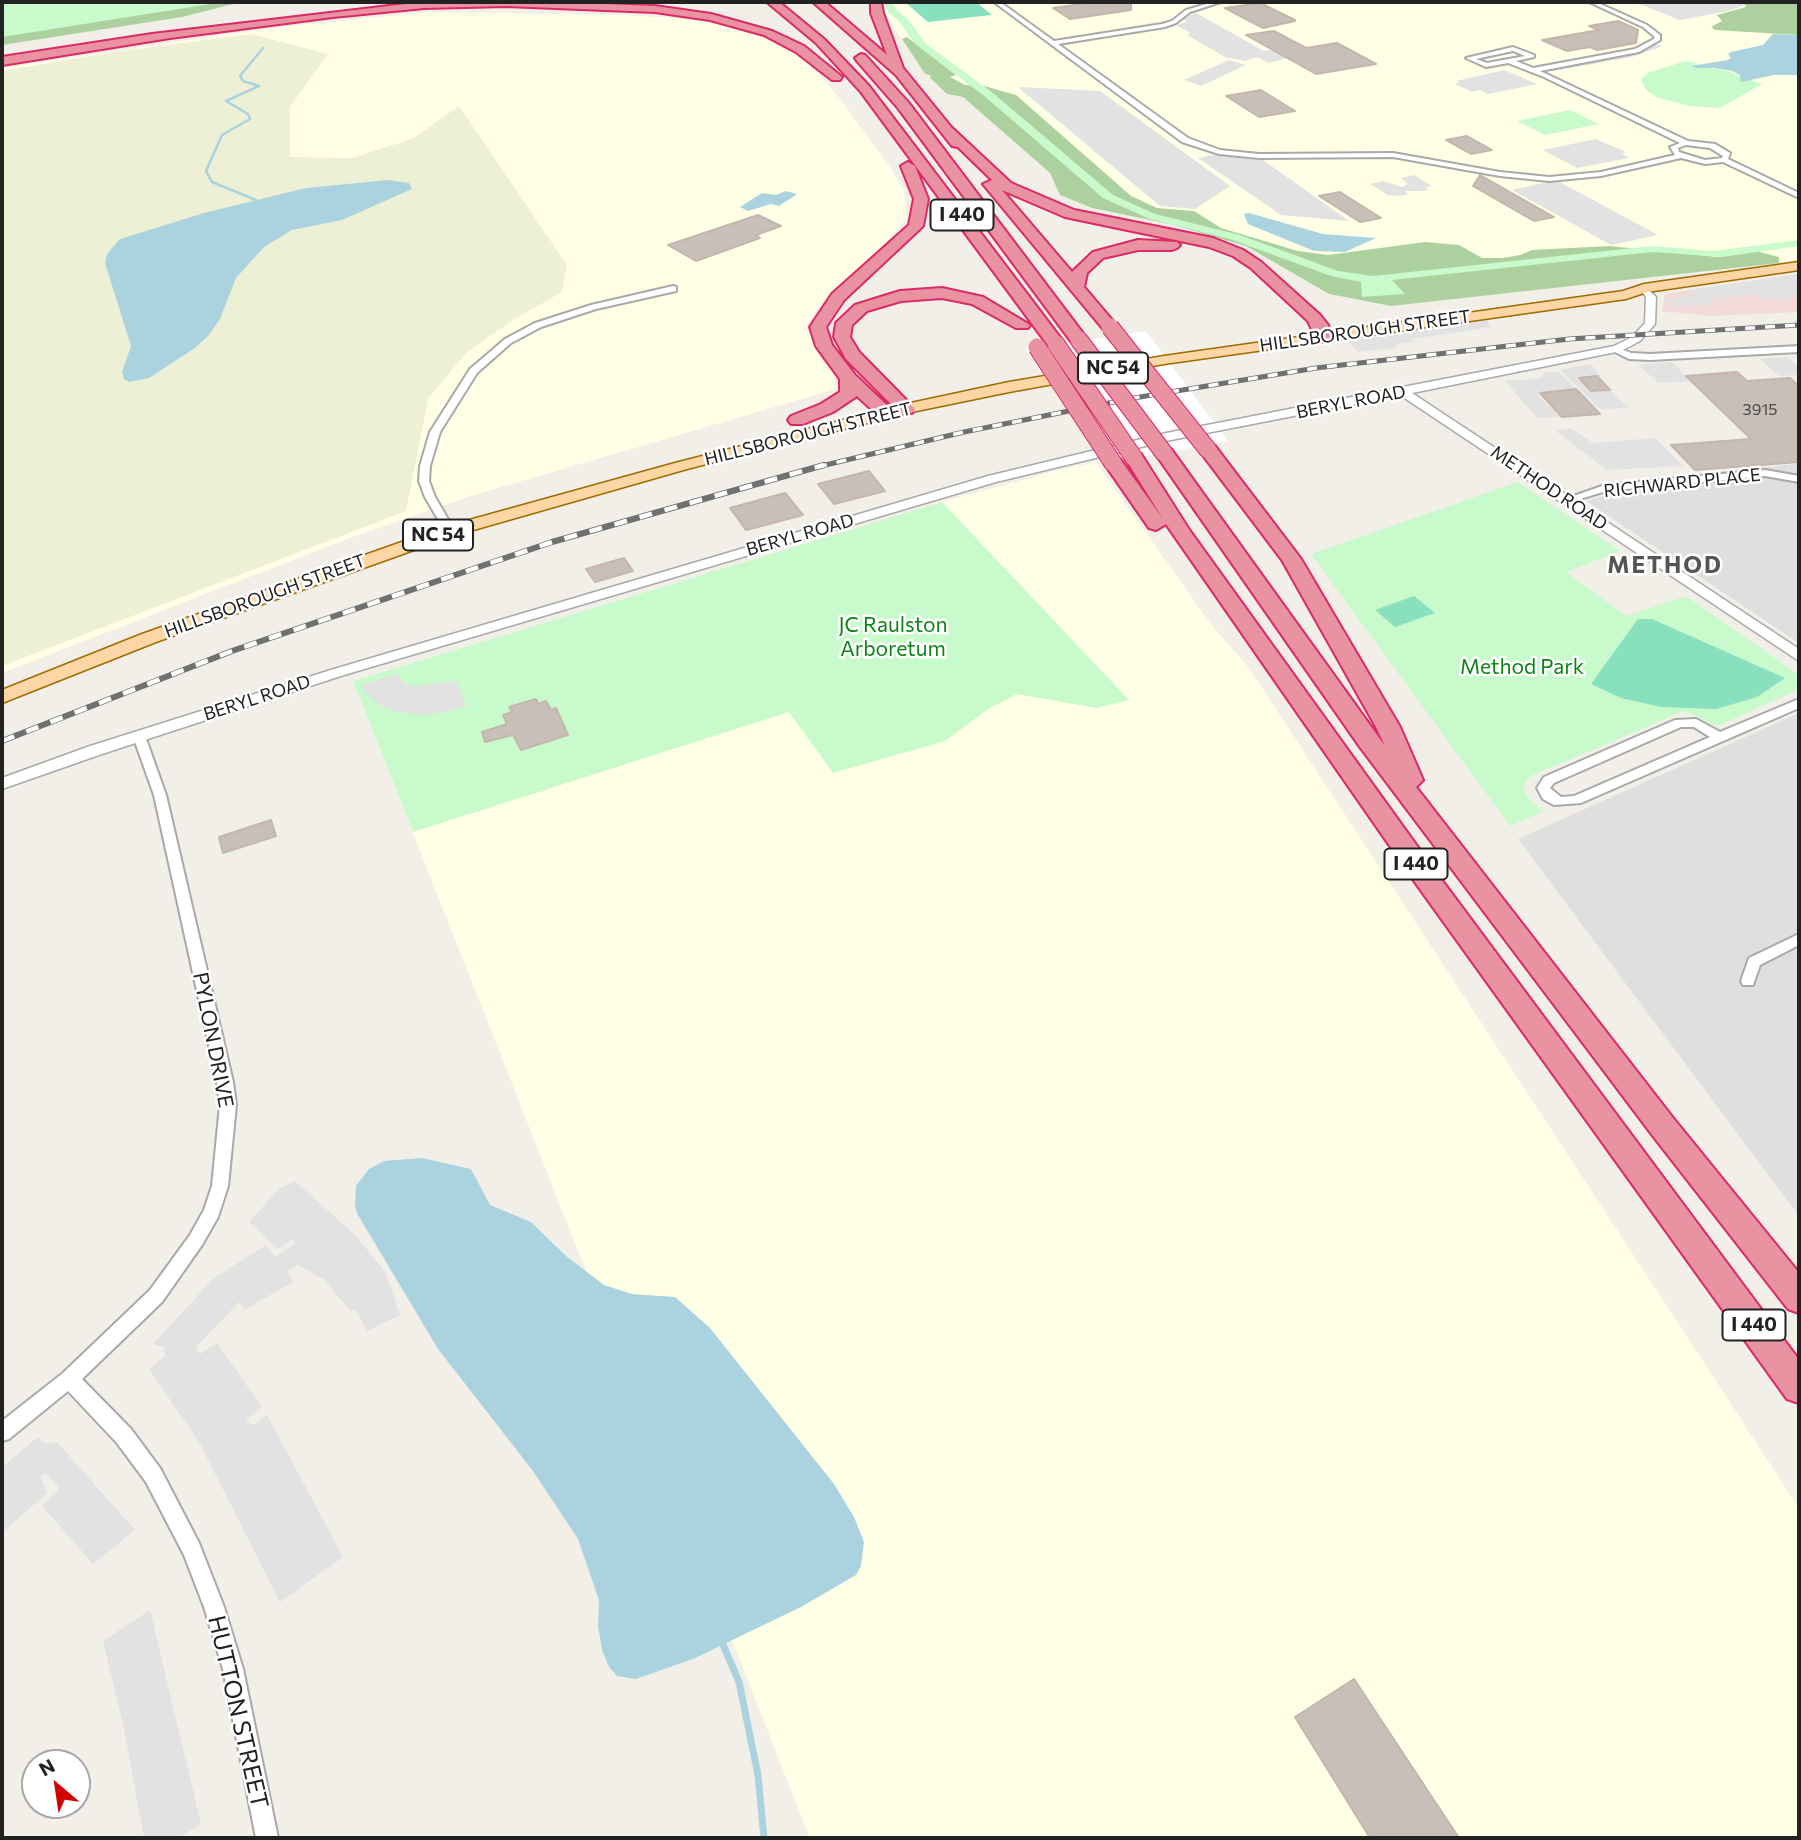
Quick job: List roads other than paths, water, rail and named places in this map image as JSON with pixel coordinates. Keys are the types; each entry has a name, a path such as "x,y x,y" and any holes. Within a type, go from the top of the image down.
{"highway":[{"path":"2,61 372,2"},
{"path":"597,2 666,9 740,23 800,49 836,78"},
{"path":"758,2 808,45 836,78 908,166 982,270"},
{"name":"I 440","path":"772,2 820,41 865,89 1007,275 1056,344 1124,460 1188,543 1426,877 1799,1387"},
{"path":"876,2 877,13 900,72"},
{"path":"152,37 424,5 506,3 666,9"},
{"path":"814,6 900,72 948,130 971,163 1110,327 1291,559 1388,727 1431,823"},
{"name":"I 440","path":"814,6 903,105 1164,453 1336,696 1431,823 1799,1298"},
{"path":"2,50 235,13"},
{"path":"116,32 181,20"},
{"path":"948,130 1006,186 1042,204 1070,214 1213,243 1238,253 1256,265 1315,329"},
{"path":"881,407 849,379 824,346 818,327 838,297 916,226 921,199 908,166"},
{"path":"1076,289 1080,271 1098,255 1138,246 1191,247 1244,268 1315,329"},
{"path":"997,292 1124,460"},
{"path":"900,403 852,355 842,337 844,323 861,308 900,296 942,293 977,300 1021,325"},
{"path":"797,420 827,408 849,394 849,379"}],"main road":[{"name":"HILLSBOROUGH STREET","path":"2,682 148,624 447,525 797,420 900,403 1075,360 1315,329 1626,295 1644,288 1799,266"},
{"name":"HILLSBOROUGH STREET","path":"900,403 1122,366 1315,329"},
{"name":"HILLSBOROUGH STREET","path":"2,697 447,525 693,463 881,407"}],"street":[{"path":"997,2 1185,139 1228,154 1393,155 1500,174 1549,178 1585,177 1681,156 1713,162 1799,204"},
{"path":"1054,43 1163,26 1174,22 1188,11 1218,2"},
{"path":"1530,71 1637,51 1657,40 1658,36 1645,26 1592,2"},
{"path":"1509,61 1532,56 1513,49 1469,58 1486,65 1509,61 1686,143 1720,148 1727,155 1724,160"},
{"path":"1530,71 1534,77 1677,145 1686,143"},
{"path":"1621,118 1632,117"},
{"path":"1677,145 1673,150 1681,156"},
{"path":"1713,162 1724,160 1799,196"},
{"path":"1741,176 1752,174"},
{"name":"BERYL ROAD","path":"2,783 139,736 451,638 992,479 1166,437 1615,350 1636,339 1650,324 1651,296 1644,288"},
{"path":"447,525 424,481 425,466 435,432 473,371 508,341 538,325 594,307 673,289"},
{"name":"BERYL ROAD","path":"1615,350 1629,356 1650,357 1799,349"},
{"name":"METHOD ROAD","path":"1403,392 1799,656"},
{"name":"RICHWARD PLACE","path":"1567,500 1605,488 1765,473 1798,479"},
{"path":"1719,737 1696,723 1679,723 1549,780 1543,788 1553,799 1569,802 1799,703"},
{"name":"PYLON DRIVE","path":"2,1432 69,1379 156,1296 179,1266 212,1212 220,1186 227,1136 228,1105 225,1082 160,795 139,736"},
{"path":"1748,982 1754,962 1799,939"},
{"name":"HUTTON STREET","path":"69,1379 124,1436 153,1475 192,1550 214,1607 233,1669 267,1838"}],"water":[{"path":"1773,34 1799,35 1799,75 1774,75 1741,82 1740,75 1732,71 1691,66 1728,60 1731,58 1728,54 1731,52 1763,45"},
{"path":"388,180 409,183 412,189 342,220 292,230 264,247 236,278 220,319 209,335 195,348 149,378 129,382 124,379 122,372 131,346 105,263 107,254 120,239 204,213 306,188"},
{"path":"786,191 797,194 779,206 771,204 748,211 740,207 762,193 776,195"},
{"path":"1249,213 1323,234 1376,238 1345,252 1314,251 1248,224 1244,214"},
{"path":"422,1158 471,1169 490,1205 531,1222 566,1256 604,1285 632,1294 675,1297 710,1328 834,1484 854,1517 864,1542 861,1566 856,1575 801,1607 693,1659 636,1679 617,1676 609,1667 602,1650 598,1626 599,1600 578,1539 533,1471 438,1349 358,1215 355,1207 356,1186 369,1169 384,1161"}],"waterway":[{"path":"256,200 212,182 206,171 222,135 250,119 248,114 226,101 259,86 243,81 240,76 263,48"},
{"path":"721,1640 739,1682 758,1775 764,1838"}],"railway":[{"path":"817,467 964,432 1134,398 1316,368 1569,339 1799,325"},
{"path":"2,741 232,651 552,542 824,465"}],"district":[{"name":"METHOD","path":"1665,565"}],"park label":[{"name":"JC Raulston Arboretum","path":"893,637"},
{"name":"Method Park","path":"1522,667"}]}
